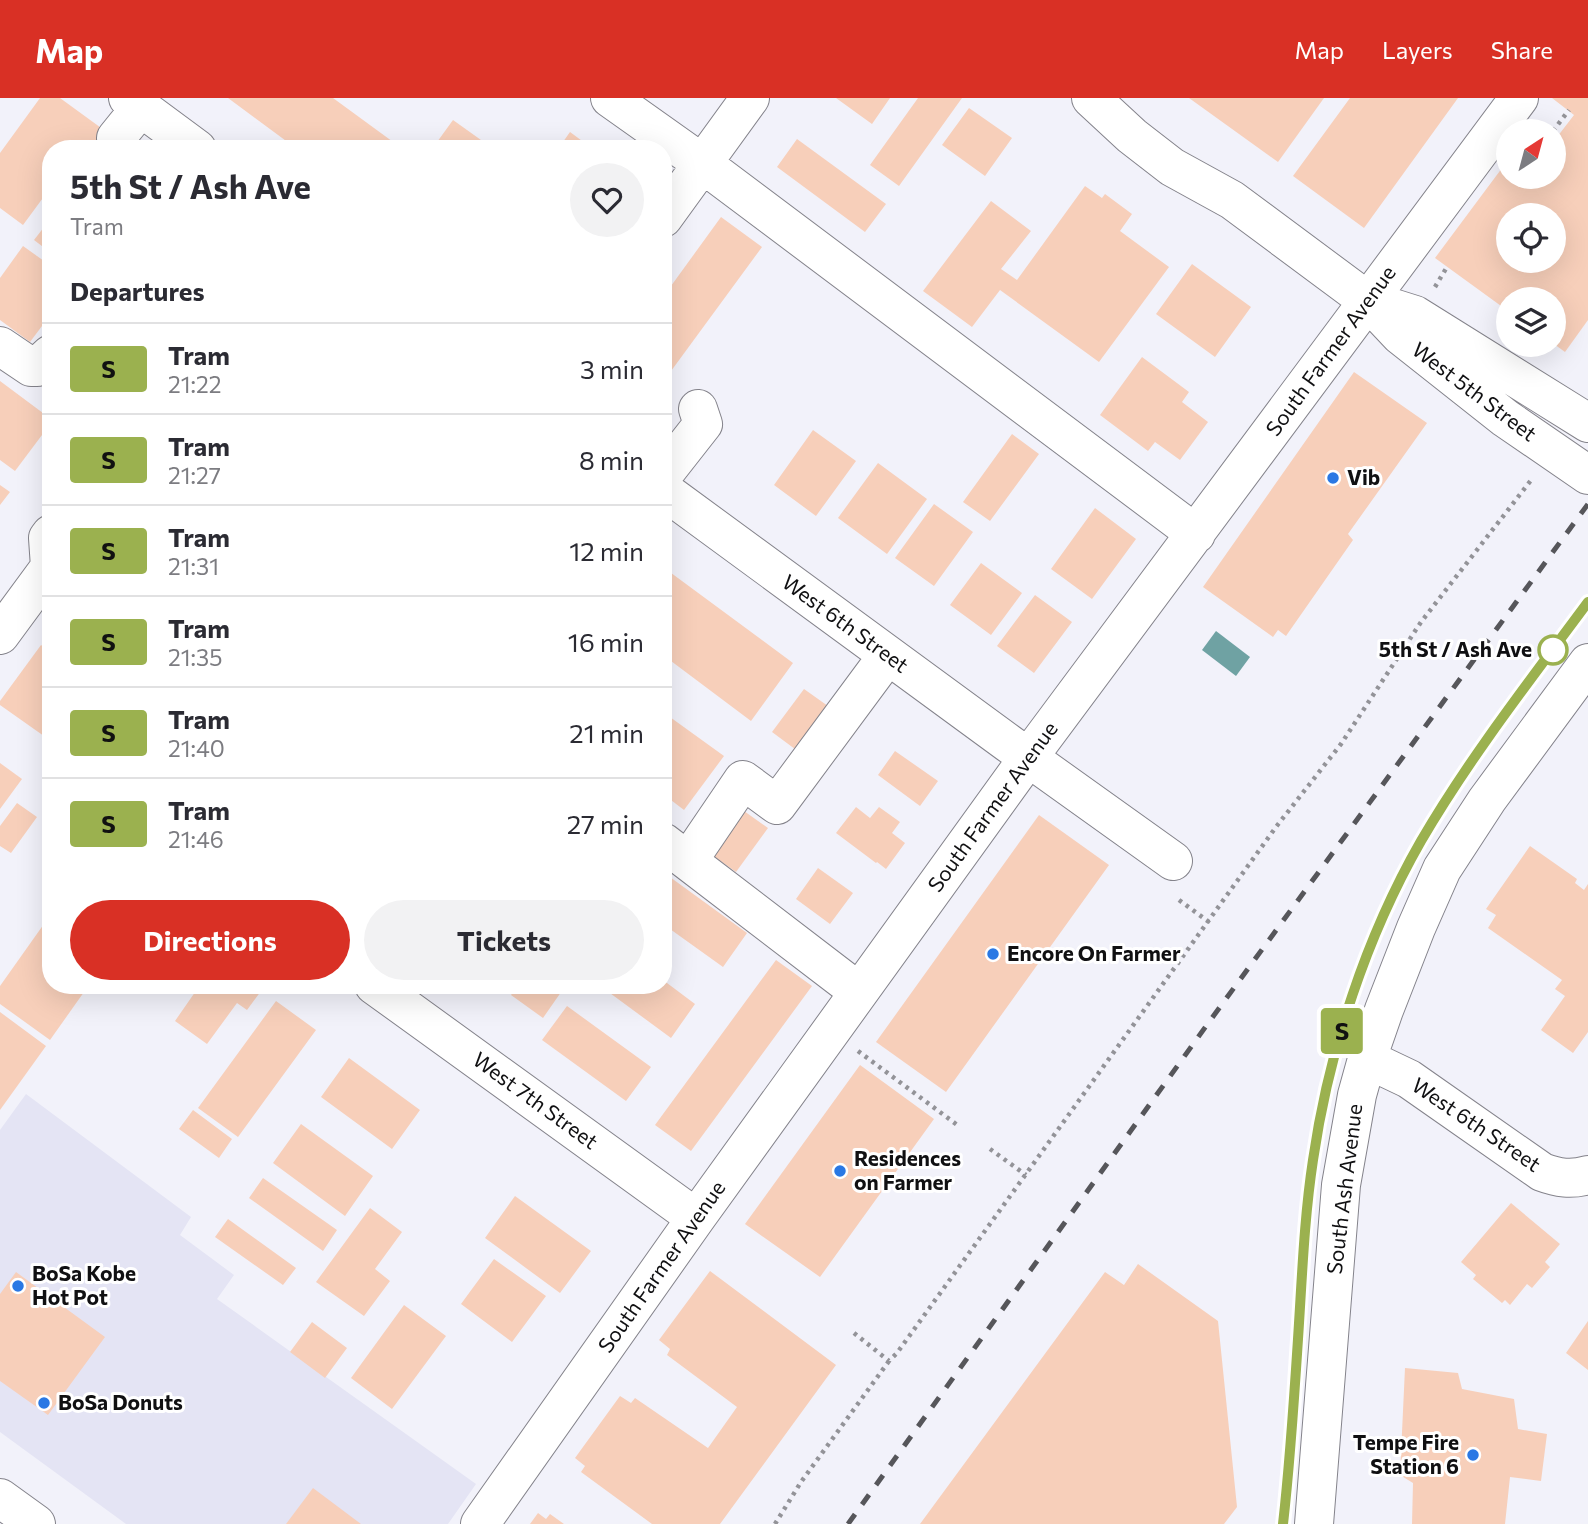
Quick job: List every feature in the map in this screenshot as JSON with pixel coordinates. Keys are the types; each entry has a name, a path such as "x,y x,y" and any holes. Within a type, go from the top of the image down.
{"street":[{"path":"610,98 669,140"},
{"path":"672,206 750,98"},
{"name":"South Farmer Avenue","path":"480,1524 696,1218 1028,758 1519,98"},
{"name":"West 5th Street","path":"1093,99 1142,124 1182,151 1232,200 1368,301 1399,335 1505,418 1588,475"},
{"path":"116,138 134,103 185,140"},
{"path":"672,142 1196,534"},
{"name":"West 5th Street","path":"1368,301 1415,315 1588,423"},
{"path":"0,346 31,367 37,367 42,362"},
{"path":"672,464 703,424 698,409"},
{"name":"West 6th Street","path":"672,496 1028,758 1173,861"},
{"path":"0,635 42,578"},
{"path":"859,992 676,851 743,780 777,805 888,655"},
{"name":"South Ash Avenue","path":"1314,1524 1341,1185 1357,1096 1367,1059 1416,928 1443,869 1487,800 1588,663"},
{"name":"West 7th Street","path":"386,994 696,1218"},
{"name":"West 6th Street","path":"1367,1059 1409,1079 1542,1172 1559,1178 1588,1175"},
{"path":"0,1498 36,1524"}],"path":[{"path":"1562,119 1569,110"},
{"path":"1432,291 1447,267"},
{"path":"775,1524 801,1482 889,1360 897,1353 1276,827 1341,744 1421,622 1532,479"},
{"path":"1179,900 1209,922"},
{"path":"858,1051 960,1128"},
{"path":"990,1149 1026,1175"},
{"path":"853,1333 889,1360"}],"shaded area":[{"path":"26,1094 191,1217 180,1235 234,1275 217,1299 476,1484 448,1524 126,1524 0,1432 0,1130"}],"water":[{"path":"1216,631 1250,657 1236,676 1202,650"}],"building":[{"path":"40,98 60,98 118,140 42,140 42,199 23,225 0,208 0,153"},
{"path":"228,98 333,98 390,140 285,140"},
{"path":"836,98 890,98 872,124"},
{"path":"918,98 962,98 899,186 870,165"},
{"path":"1189,98 1324,98 1278,162"},
{"path":"1350,98 1458,98 1364,228 1293,176"},
{"path":"1552,98 1588,98 1588,320 1566,351 1566,287 1496,287 1496,302 1435,258 1496,176 1496,189 1566,189 1566,125 1574,115"},
{"path":"969,108 1012,138 985,176 942,145"},
{"path":"453,120 481,140 439,140"},
{"path":"570,132 581,140 564,140"},
{"path":"797,139 886,204 865,232 777,167"},
{"path":"1085,186 1102,198 1105,194 1132,214 1120,231 1169,267 1099,362 1000,290 972,327 923,291 991,201 1031,231 1001,269 1017,280"},
{"path":"721,217 762,247 672,370 672,285"},
{"path":"42,230 42,246 34,240"},
{"path":"23,246 42,260 42,326 30,342 0,320 0,278"},
{"path":"1192,264 1251,307 1215,357 1156,314"},
{"path":"1142,357 1189,392 1182,402 1208,422 1180,460 1155,442 1148,451 1100,415"},
{"name":"Vib","path":"1354,372 1427,423 1348,534 1353,540 1286,636 1278,630 1273,637 1203,587"},
{"path":"0,381 42,412 42,435 15,471 0,460"},
{"path":"813,430 856,461 816,516 774,485"},
{"path":"1012,434 1039,454 990,521 963,502"},
{"path":"878,463 927,499 887,554 838,518"},
{"path":"0,485 10,492 0,505"},
{"path":"934,504 973,532 934,586 895,558"},
{"path":"1095,508 1136,539 1092,599 1051,569"},
{"path":"981,563 1022,593 991,635 950,605"},
{"path":"672,574 793,663 751,721 672,662"},
{"path":"1035,595 1072,622 1034,673 997,646"},
{"path":"42,646 42,735 0,705 0,701"},
{"path":"804,689 835,711 803,755 772,732"},
{"path":"672,718 724,756 684,810 672,801"},
{"path":"895,751 938,781 920,806 878,775"},
{"path":"0,763 22,779 0,809"},
{"path":"17,803 37,817 11,853 0,846 0,826"},
{"path":"856,807 870,818 879,807 900,822 892,833 905,843 886,869 836,833"},
{"path":"744,811 768,828 736,872 712,855"},
{"name":"Encore On Farmer","path":"1039,815 1109,865 946,1092 876,1042"},
{"path":"1530,846 1577,879 1575,883 1584,890 1588,884 1588,1032 1573,1053 1541,1030 1565,996 1555,989 1562,980 1488,928 1496,915 1486,909"},
{"path":"818,868 853,893 830,924 796,899"},
{"path":"672,879 747,933 723,967 672,930"},
{"path":"42,927 42,994 83,994 50,1040 0,1004 0,986"},
{"path":"776,960 812,986 691,1151 655,1125"},
{"path":"672,987 695,1004 671,1038 611,994 672,994"},
{"path":"194,994 259,994 247,1010 237,1003 207,1044 175,1021"},
{"path":"512,994 560,994 543,1018"},
{"path":"276,1001 316,1030 238,1137 198,1108"},
{"path":"567,1006 651,1067 626,1101 542,1040"},
{"path":"0,1012 46,1046 0,1110"},
{"path":"349,1058 420,1110 392,1149 321,1097"},
{"name":"Residences on Farmer","path":"860,1065 934,1119 820,1277 745,1224"},
{"path":"193,1110 232,1139 219,1158 179,1129"},
{"path":"301,1124 373,1176 345,1216 273,1163"},
{"path":"263,1178 337,1230 323,1251 249,1198"},
{"path":"515,1196 591,1251 560,1293 485,1238"},
{"path":"1511,1203 1560,1244 1545,1262 1550,1267 1532,1288 1527,1284 1510,1305 1505,1300 1502,1303 1473,1279 1476,1275 1461,1262"},
{"path":"370,1208 402,1232 375,1269 390,1281 364,1316 316,1282"},
{"path":"228,1219 296,1268 283,1285 215,1237"},
{"path":"494,1259 546,1296 512,1342 461,1304"},
{"path":"1138,1264 1218,1321 1237,1507 1224,1524 920,1524 1105,1272 1124,1285"},
{"path":"710,1271 836,1365 720,1524 652,1524 581,1472 585,1466 575,1458 620,1396 631,1403 635,1398 708,1448 737,1407 667,1355 670,1349 659,1340"},
{"path":"16,1272 105,1337 48,1415 0,1381 0,1294"},
{"path":"404,1305 446,1336 392,1409 351,1378"},
{"path":"1588,1321 1588,1370 1566,1353"},
{"path":"312,1322 347,1348 325,1378 290,1352"},
{"name":"Tempe Fire Station 6","path":"1405,1368 1458,1373 1462,1389 1514,1399 1518,1429 1547,1434 1541,1481 1510,1477 1505,1524 1412,1524 1413,1483 1400,1475"},
{"path":"313,1488 361,1524 286,1524"},
{"path":"538,1513 546,1519 550,1514 564,1524 530,1524"}],"tram line":[{"path":"1283,1524 1310,1182 1329,1077 1352,996 1383,916 1421,841 1459,779 1588,602"},
{"name":"S","path":"1283,1524 1294,1405 1302,1265 1313,1158 1337,1045 1352,997 1395,892 1421,841 1474,759 1588,602"}],"railway":[{"path":"848,1524 1209,1022 1588,504"}],"place":[{"name":"Vib","path":"1333,478"},
{"name":"5th St / Ash Ave","path":"1553,650"},
{"name":"Encore On Farmer","path":"993,954"},
{"name":"Residences on Farmer","path":"840,1171"},
{"name":"BoSa Kobe Hot Pot","path":"18,1286"},
{"name":"BoSa Donuts","path":"44,1403"},
{"name":"Tempe Fire Station 6","path":"1473,1455"}]}
